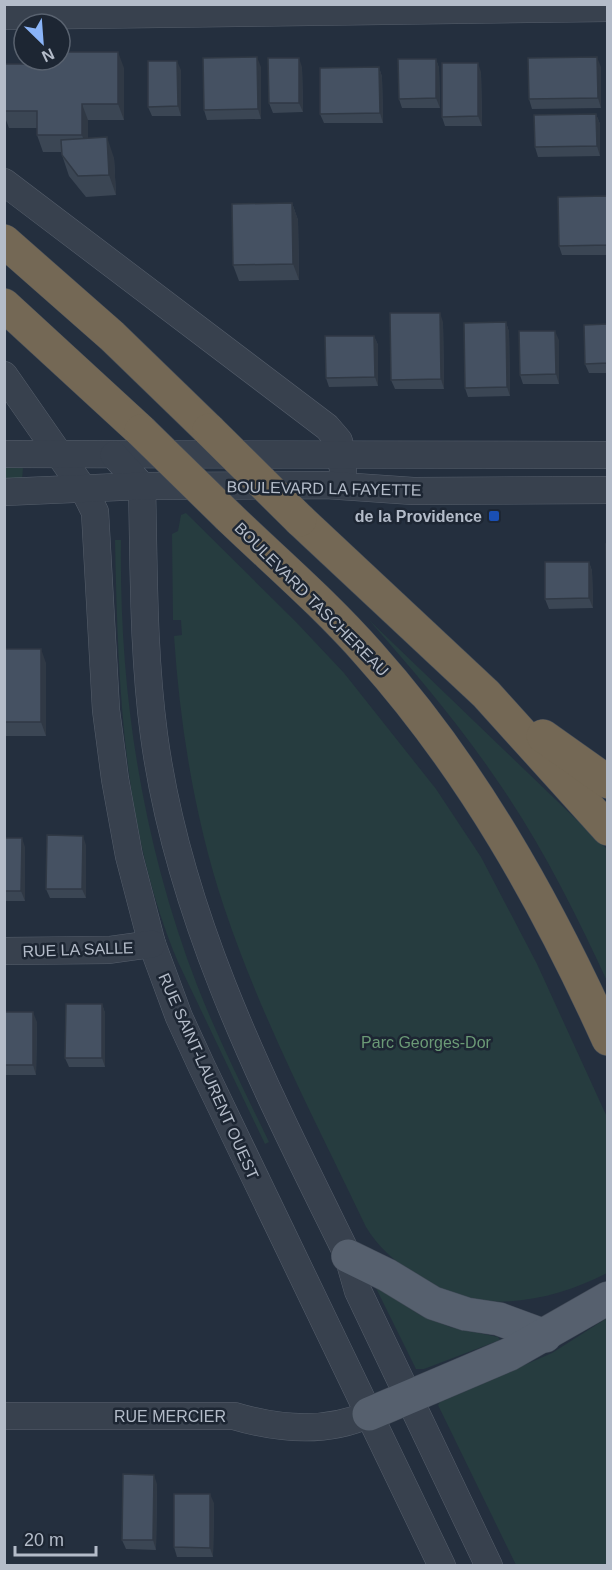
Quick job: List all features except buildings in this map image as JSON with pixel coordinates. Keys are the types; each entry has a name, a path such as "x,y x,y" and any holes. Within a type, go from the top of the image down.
{"highway":[{"path":"4,241 112,336 300,520 486,694 608,829"},
{"name":"BOULEVARD TASCHEREAU","path":"4,305 141,431 360,644 431,730 488,812 527,877 566,950 608,1040"},
{"path":"486,694 608,782"}],"main road":[{"path":"348,1256 387,1275 433,1303 466,1314 499,1319 545,1336"},
{"path":"369,1413 407,1395 510,1354 608,1298"}],"street":[{"path":"4,16 608,8"},
{"path":"4,182 327,427 336,436 343,454 343,486"},
{"path":"4,375 59,454"},
{"name":"BOULEVARD LA FAYETTE","path":"4,454 608,455"},
{"name":"RUE SAINT-LAURENT OUEST","path":"59,454 84,490 95,512 105,691 115,779 129,856 152,944 192,1045 442,1566"},
{"path":"114,455 142,486 143,626 147,678 161,779 180,862 207,947 233,1013 348,1256 358,1291 489,1566"},
{"name":"BOULEVARD LA FAYETTE","path":"4,492 142,486 343,486 413,491 608,490"},
{"name":"RUE LA SALLE","path":"4,951 109,950 152,944"},
{"name":"RUE MERCIER","path":"4,1416 234,1416 269,1426 339,1425 369,1413"}],"green space":[{"path":"4,467 23,467 22,481 5,481"},
{"name":"Parc Georges-Dor","path":"186,513 344,673 436,789 481,857 537,964 607,1117 607,1273 568,1289 526,1300 505,1302 462,1298 442,1291 400,1264 382,1248 366,1227 290,1069 255,989 224,907 205,841 190,773 180,704 174,636 182,635 181,620 173,620 172,534 178,531 181,515"},
{"path":"115,540 121,540 124,654 138,766 148,821 178,931 197,985 222,1045 269,1142 265,1144 178,962 159,912 145,860 134,807 121,701"},
{"path":"369,620 607,849 607,981 554,874 509,798 448,714"},
{"path":"375,1286 420,1315 450,1327 498,1337 500,1340 424,1369 416,1369"},
{"path":"607,1318 607,1565 516,1565 438,1405 440,1402 552,1353"}],"place":[{"name":"de la Providence","path":"494,516"}]}
